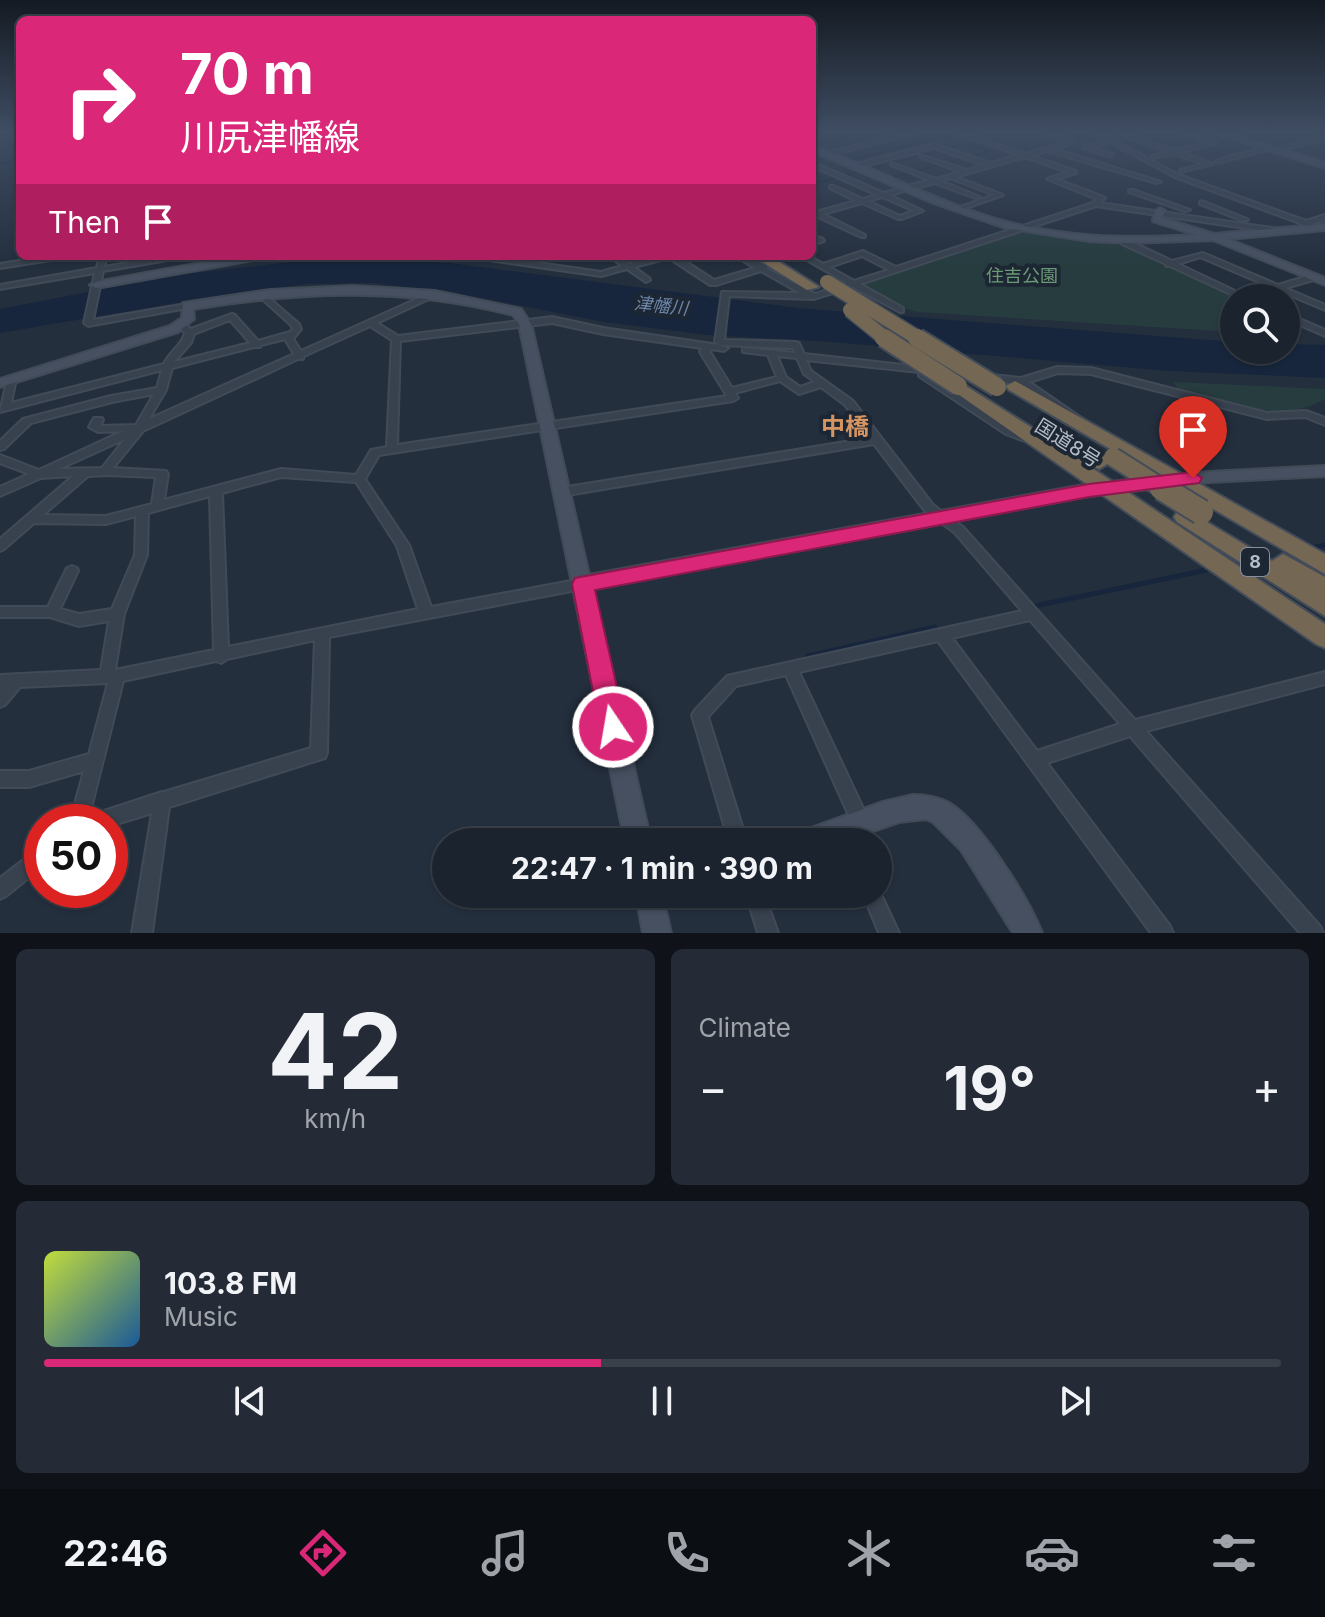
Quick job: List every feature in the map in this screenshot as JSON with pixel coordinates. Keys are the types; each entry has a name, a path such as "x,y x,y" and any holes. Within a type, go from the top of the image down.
{"highway":[{"name":"国道8号","path":"773,260 1011,384 1106,460"},
{"name":"国道8号","path":"819,283 878,334 1106,460 1193,515 1325,606"},
{"path":"963,383 1108,488 1325,637"},
{"path":"1011,384 1325,565"},
{"name":"国道8号","path":"1193,515 1325,589"}],"street":[{"path":"832,187 900,218 920,211 840,177"},
{"path":"880,177 958,209 1021,228 1125,242 1279,231 1317,226 1325,217"},
{"path":"925,177 977,197"},
{"path":"816,213 951,177 1000,195 958,209"},
{"path":"1058,177 1050,179 1102,198 1096,204"},
{"path":"1140,177 1158,182"},
{"path":"1172,177 1131,191 1185,209 1196,217"},
{"path":"1184,177 1224,195 1317,226"},
{"path":"1185,209 1224,195"},
{"path":"1202,203 1248,218 1240,223"},
{"path":"359,479 375,452 733,398 705,352 713,343 725,294 819,283 854,285 1096,204 1160,211 1279,231"},
{"path":"1160,211 1156,219 1214,237 1320,280"},
{"path":"816,215 863,236"},
{"path":"1125,242 1220,287"},
{"path":"819,283 863,253 897,271"},
{"path":"1169,264 1200,255 1269,284"},
{"path":"0,266 38,260"},
{"path":"102,260 88,321 103,323 262,294 344,288 430,295 517,312 525,324 635,828"},
{"path":"0,287 157,260"},
{"path":"96,289 238,260"},
{"path":"508,260 601,274 654,260"},
{"path":"618,260 646,280"},
{"path":"676,260 713,283 769,260"},
{"path":"806,260 819,283"},
{"path":"1299,284 1320,280"},
{"path":"819,283 854,285 900,310"},
{"path":"262,294 295,324 297,329 289,339 300,357"},
{"path":"0,492 373,324 430,295"},
{"path":"1300,297 1325,308"},
{"path":"108,471 107,467 139,429 161,390 166,370 186,329 187,306"},
{"path":"257,345 232,317 53,371 5,381 2,409 71,389 166,370 257,345 294,334"},
{"path":"373,324 396,339 552,320 1011,384 1057,370 1091,371 1267,416 1306,414 1324,421"},
{"path":"1300,322 1325,333"},
{"path":"392,449 396,339"},
{"path":"713,343 796,345 807,372 819,384 849,403 929,508 959,530 1313,933"},
{"path":"771,352 782,378 799,391 819,384"},
{"path":"918,371 1010,432 1053,449"},
{"path":"729,392 782,378"},
{"path":"110,381 111,399"},
{"path":"67,410 71,389"},
{"path":"0,447 27,421 111,399 161,390"},
{"path":"98,420 94,427 98,429 139,429"},
{"path":"561,492 877,440"},
{"path":"0,459 40,474 108,471 162,474 157,506"},
{"path":"0,700 7,682 112,676 221,657 426,613 1108,488 1176,480 1325,471"},
{"path":"31,519 106,520 281,473 359,479"},
{"path":"0,546 83,474"},
{"path":"359,479 403,545 426,613"},
{"path":"216,490 221,657"},
{"path":"84,804 112,676 117,614 141,555 142,511"},
{"path":"52,612 72,571"},
{"path":"0,612 52,612 79,620 117,614"},
{"path":"734,828 700,715 732,681 1032,614"},
{"path":"128,811 319,753 322,633"},
{"path":"941,634 1163,933"},
{"path":"790,668 850,828"},
{"path":"1034,760 1131,728 1325,678"},
{"path":"0,779 29,779 96,760"},
{"path":"142,933 162,800"},
{"path":"861,828 897,811 927,807 949,816 967,836 1028,933"},
{"path":"0,890 24,871"},
{"path":"655,908 657,933"},
{"path":"760,908 768,933"},
{"path":"878,908 889,933"}],"green space":[{"name":"住吉公園","path":"1020,232 1125,246 1220,289 1220,331 918,312 902,308 862,285"},
{"path":"1173,382 1325,389 1325,399 1308,407 1290,410 1253,409 1180,391"}],"water":[{"name":"津幡川","path":"308,260 392,260 449,263 798,308 1220,341 1220,364 1300,364 1300,344 1325,345 1325,378 1169,371 831,342 707,335 604,322 451,292 372,283 307,284 229,294 0,333 0,309 176,275"}],"waterway":[{"path":"816,183 835,178"},
{"path":"1312,548 1325,545"},
{"path":"1035,606 1207,570"},
{"path":"808,656 935,627"}],"district":[{"name":"中橋","path":"845,427"}],"route":[{"path":"613,727 582,584 1089,490 1193,478"}]}
